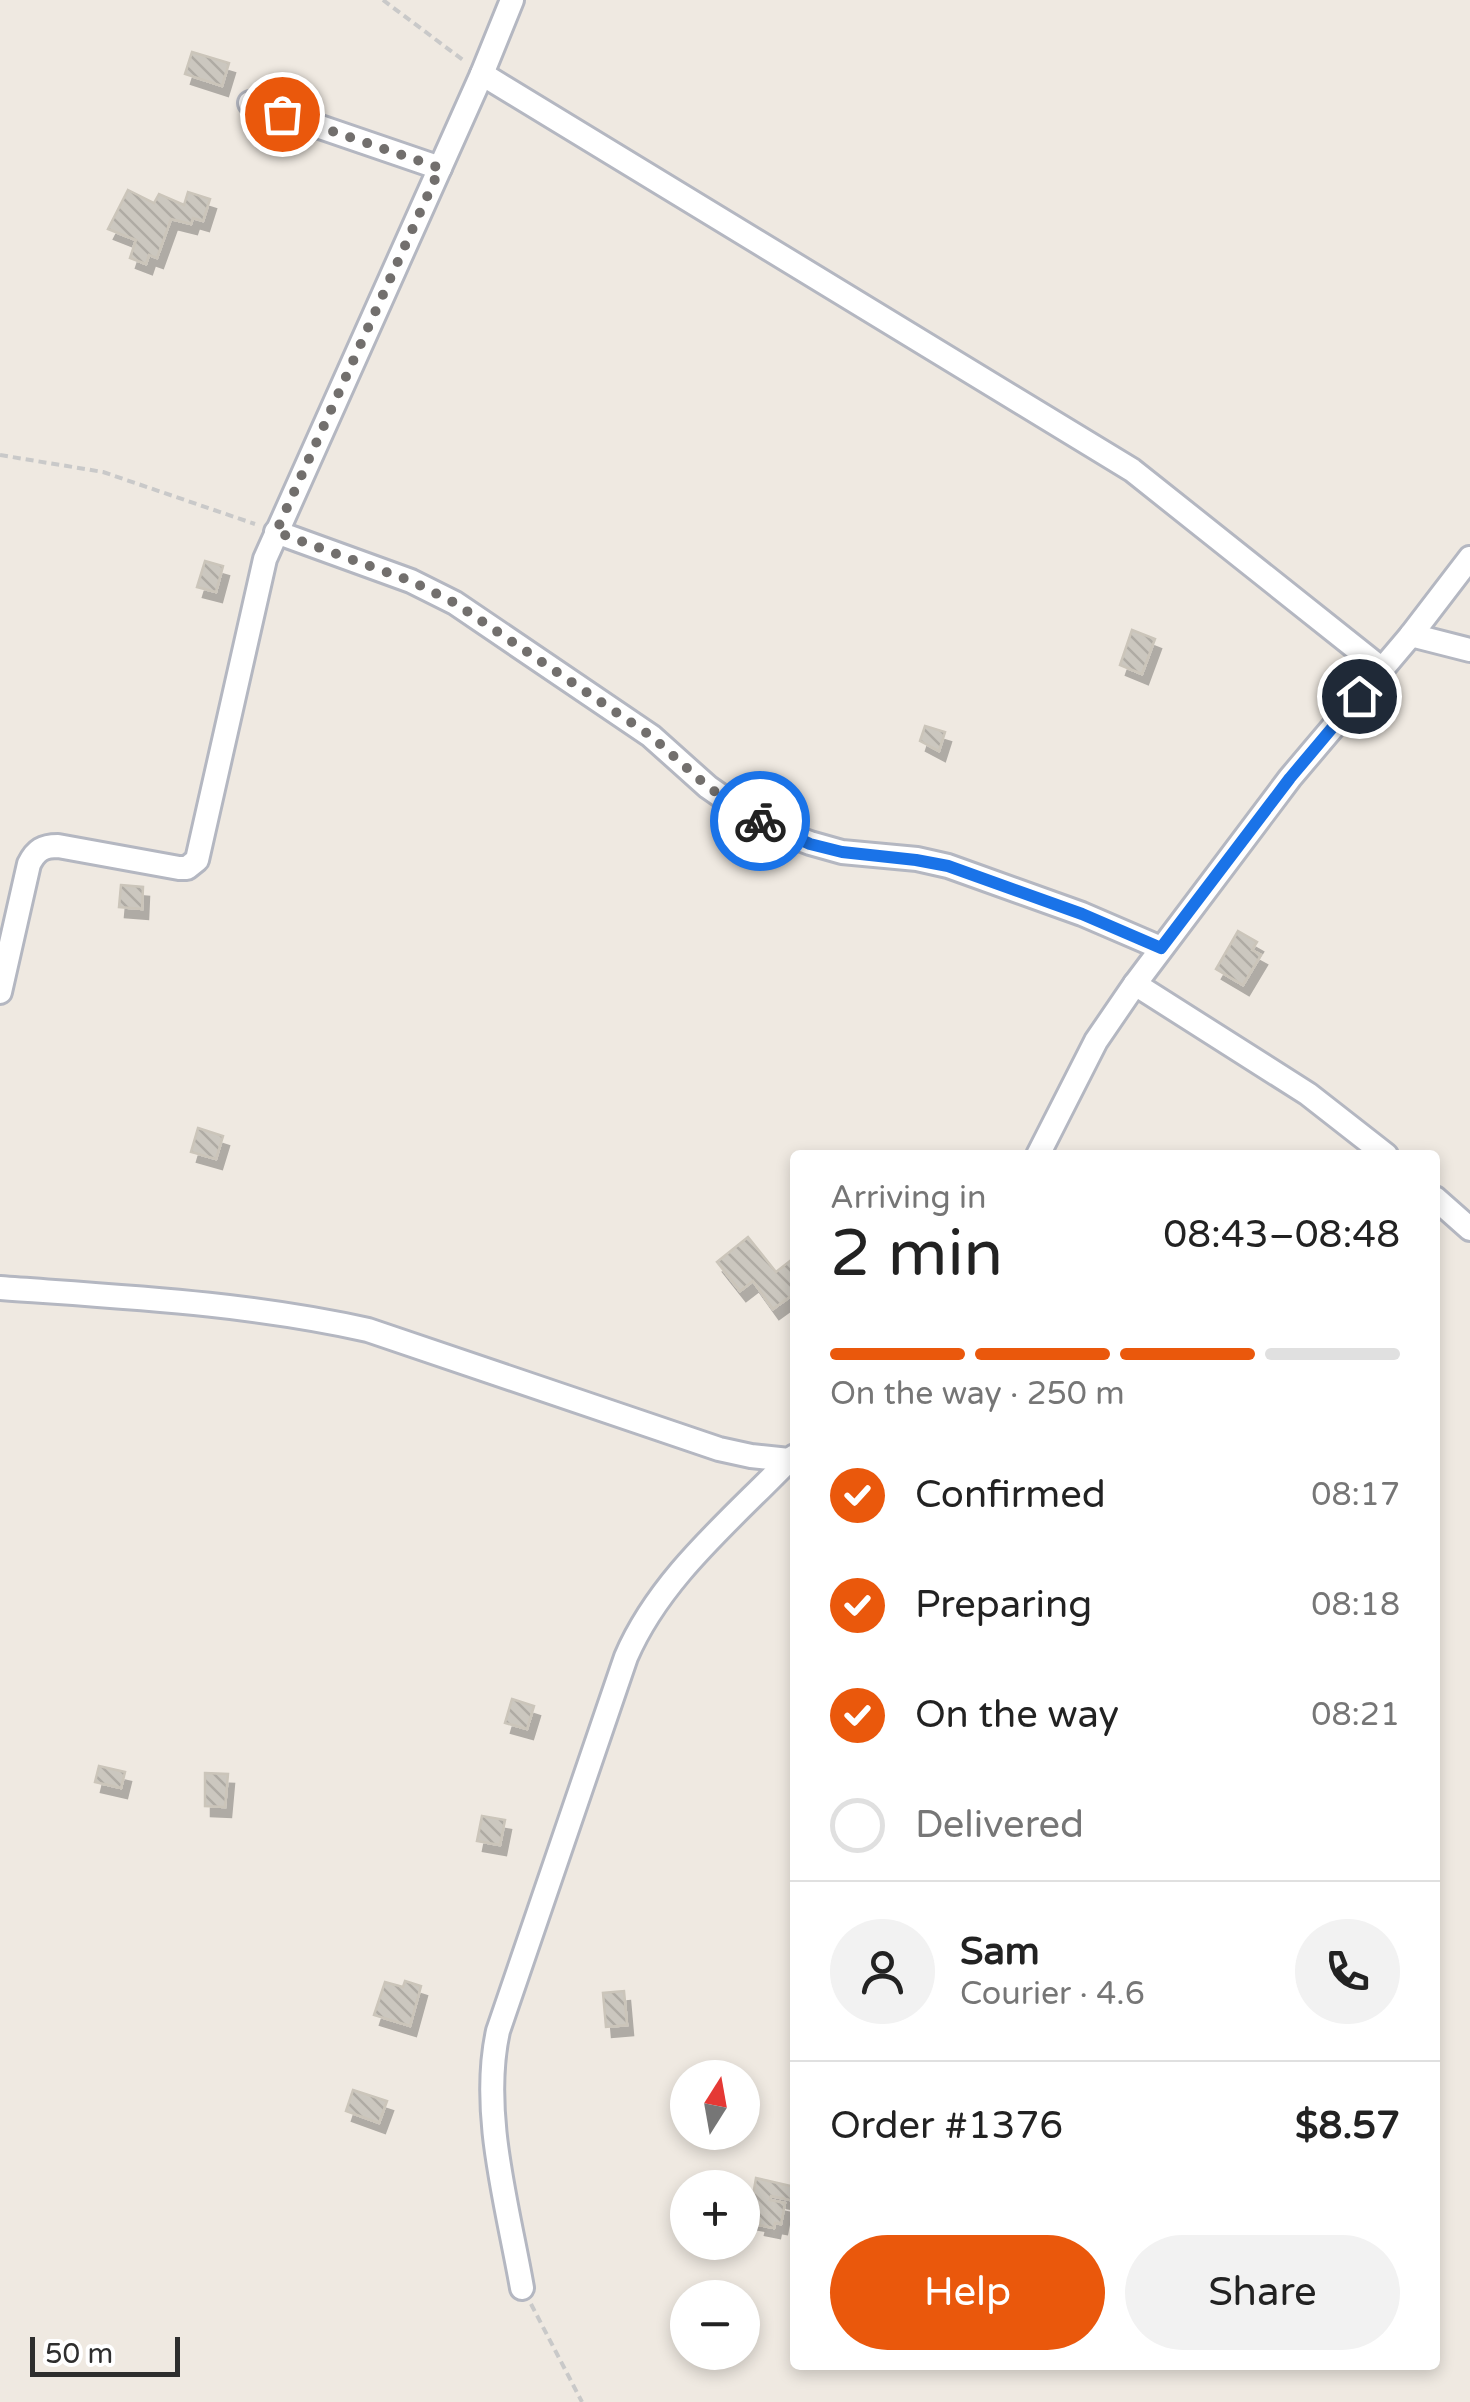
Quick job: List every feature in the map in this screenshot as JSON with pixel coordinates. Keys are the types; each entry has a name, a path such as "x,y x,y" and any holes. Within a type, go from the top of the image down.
{"street":[{"path":"0,992 29,864 42,848 58,846 178,868 186,868 196,860 258,584 276,532 512,0"},
{"path":"482,74 1132,470 1382,669"},
{"path":"250,103 440,168"},
{"path":"276,532 411,581 455,603 651,736 731,804 784,833 842,852 948,866 1082,914 1161,948"},
{"path":"1041,1150 1096,1041 1134,984 1290,778 1411,635 1470,558"},
{"path":"1411,635 1470,650"},
{"path":"1134,984 1308,1094 1380,1150"},
{"path":"1440,1203 1470,1230"},
{"path":"0,1288 180,1302 321,1319 368,1330 719,1448 751,1456 790,1458"},
{"path":"522,2288 496,2144 492,2056 498,2032 639,1627 686,1566 790,1460"}],"path":[{"path":"383,0 482,74"},
{"path":"0,455 103,472 276,532"},
{"path":"522,2288 582,2402"}],"building":[{"path":"192,52 229,63 222,86 185,74"},
{"path":"128,190 154,203 159,194 184,205 188,192 210,199 203,221 193,218 191,224 171,219 157,258 149,255 146,264 130,258 136,240 108,229"},
{"path":"205,561 223,566 216,592 197,587"},
{"path":"1132,630 1155,639 1142,674 1120,665"},
{"path":"925,726 945,732 939,751 920,741"},
{"path":"121,885 143,887 142,909 119,907"},
{"path":"1238,931 1257,942 1252,950 1261,955 1243,985 1216,969"},
{"path":"198,1128 223,1136 216,1159 191,1152"},
{"path":"748,1237 776,1272 790,1261 790,1297 773,1309 753,1281 740,1291 717,1262"},
{"path":"512,1699 534,1706 527,1729 505,1723"},
{"path":"99,1766 125,1772 121,1788 95,1782"},
{"path":"205,1773 228,1774 225,1807 205,1806"},
{"path":"482,1816 505,1820 500,1845 477,1841"},
{"path":"405,1981 421,1986 410,2026 374,2015 385,1982 403,1987"},
{"path":"624,1991 627,2025 606,2027 603,1993"},
{"path":"353,2090 387,2101 379,2123 346,2111"},
{"path":"760,2179 790,2186 790,2200 771,2196 770,2200 785,2203 781,2224 775,2223 774,2228 760,2225"}],"way so far":[{"path":"282,114 440,168 276,532 411,581 455,603 651,736 708,787 760,821"}],"route":[{"path":"760,821 810,844 842,852 948,866 1082,914 1161,948 1290,778 1359,696"}]}
